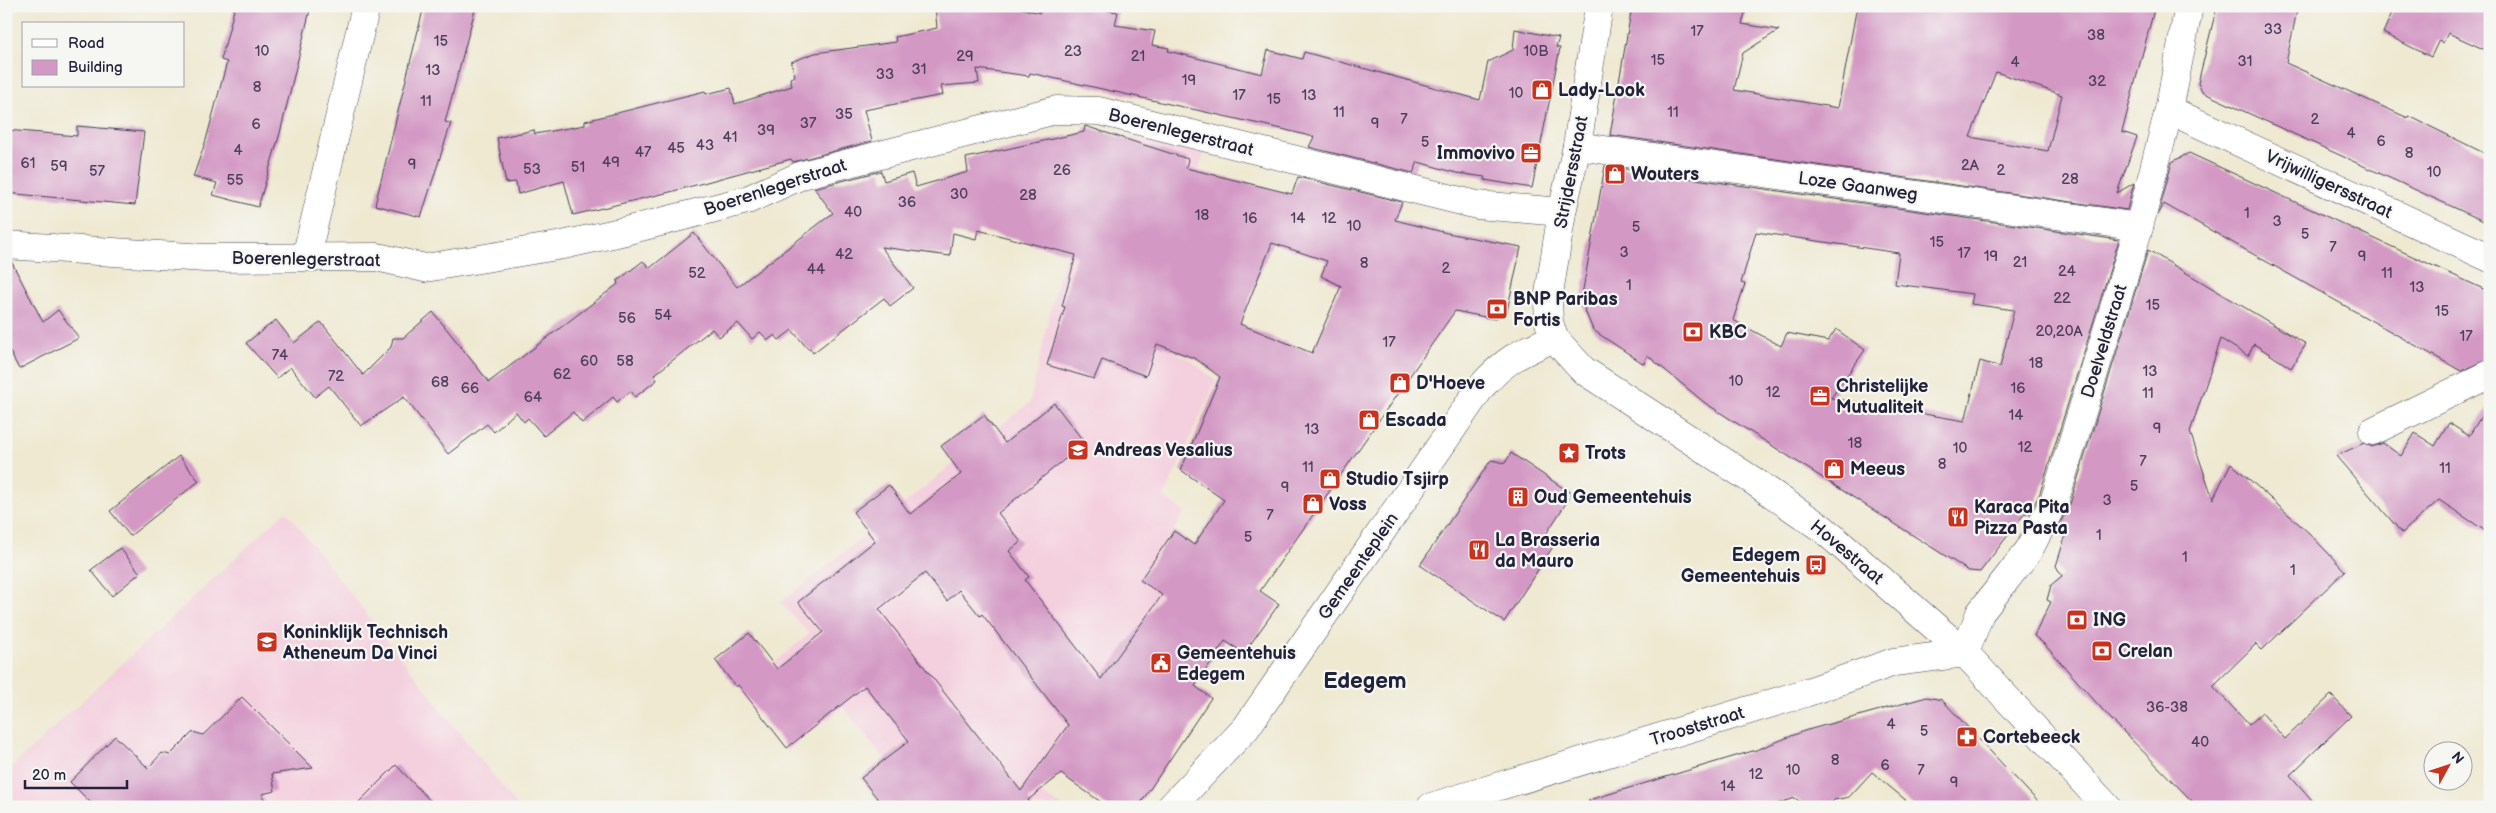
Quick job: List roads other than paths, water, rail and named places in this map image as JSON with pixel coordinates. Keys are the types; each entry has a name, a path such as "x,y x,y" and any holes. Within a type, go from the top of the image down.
{"street":[{"path":"306,257 366,6"},
{"name":"Strijdersstraat","path":"1554,338 1549,322 1548,300 1562,212 1577,146 1600,6"},
{"name":"Doelveldstraat","path":"1964,653 1980,613 2029,550 2055,499 2139,227 2169,110 2189,6"},
{"name":"Boerenlegerstraat","path":"6,245 205,258 377,257 425,268 562,245 747,200 802,175 1056,110 1099,111 1477,205 1562,212"},
{"name":"Vrijwilligersstraat","path":"2169,110 2490,258"},
{"name":"Loze Gaanweg","path":"1577,146 2139,227"},
{"name":"Hovestraat","path":"1554,338 1583,370 1755,482 1823,530 1964,653 2107,807"},
{"name":"Gemeenteplein","path":"1171,807 1246,728 1481,387 1513,357 1554,338"},
{"path":"2373,431 2490,374"},
{"name":"Trooststraat","path":"1431,807 1805,692 1894,662 1964,653"}],"place":[{"name":"Lady-Look","path":"1542,90"},
{"name":"Immovivo","path":"1531,153"},
{"name":"Wouters","path":"1615,174"},
{"name":"BNP Paribas Fortis","path":"1497,309"},
{"name":"KBC","path":"1693,332"},
{"name":"D'Hoeve","path":"1400,383"},
{"name":"Christelijke Mutualiteit","path":"1820,396"},
{"name":"Escada","path":"1369,420"},
{"name":"Andreas Vesalius","path":"1078,450"},
{"name":"Trots","path":"1569,453"},
{"name":"Meeus","path":"1834,469"},
{"name":"Studio Tsjirp","path":"1330,479"},
{"name":"Oud Gemeentehuis","path":"1518,497"},
{"name":"Voss","path":"1313,504"},
{"name":"Karaca Pita Pizza Pasta","path":"1958,517"},
{"name":"La Brasseria da Mauro","path":"1479,550"},
{"name":"Edegem Gemeentehuis","path":"1816,565"},
{"name":"ING","path":"2077,620"},
{"name":"Koninklijk Technisch Atheneum Da Vinci","path":"267,642"},
{"name":"Crelan","path":"2102,651"},
{"name":"Gemeentehuis Edegem","path":"1161,663"},
{"name":"Cortebeeck","path":"1967,737"}],"district":[{"name":"Edegem","path":"1365,680"}]}
